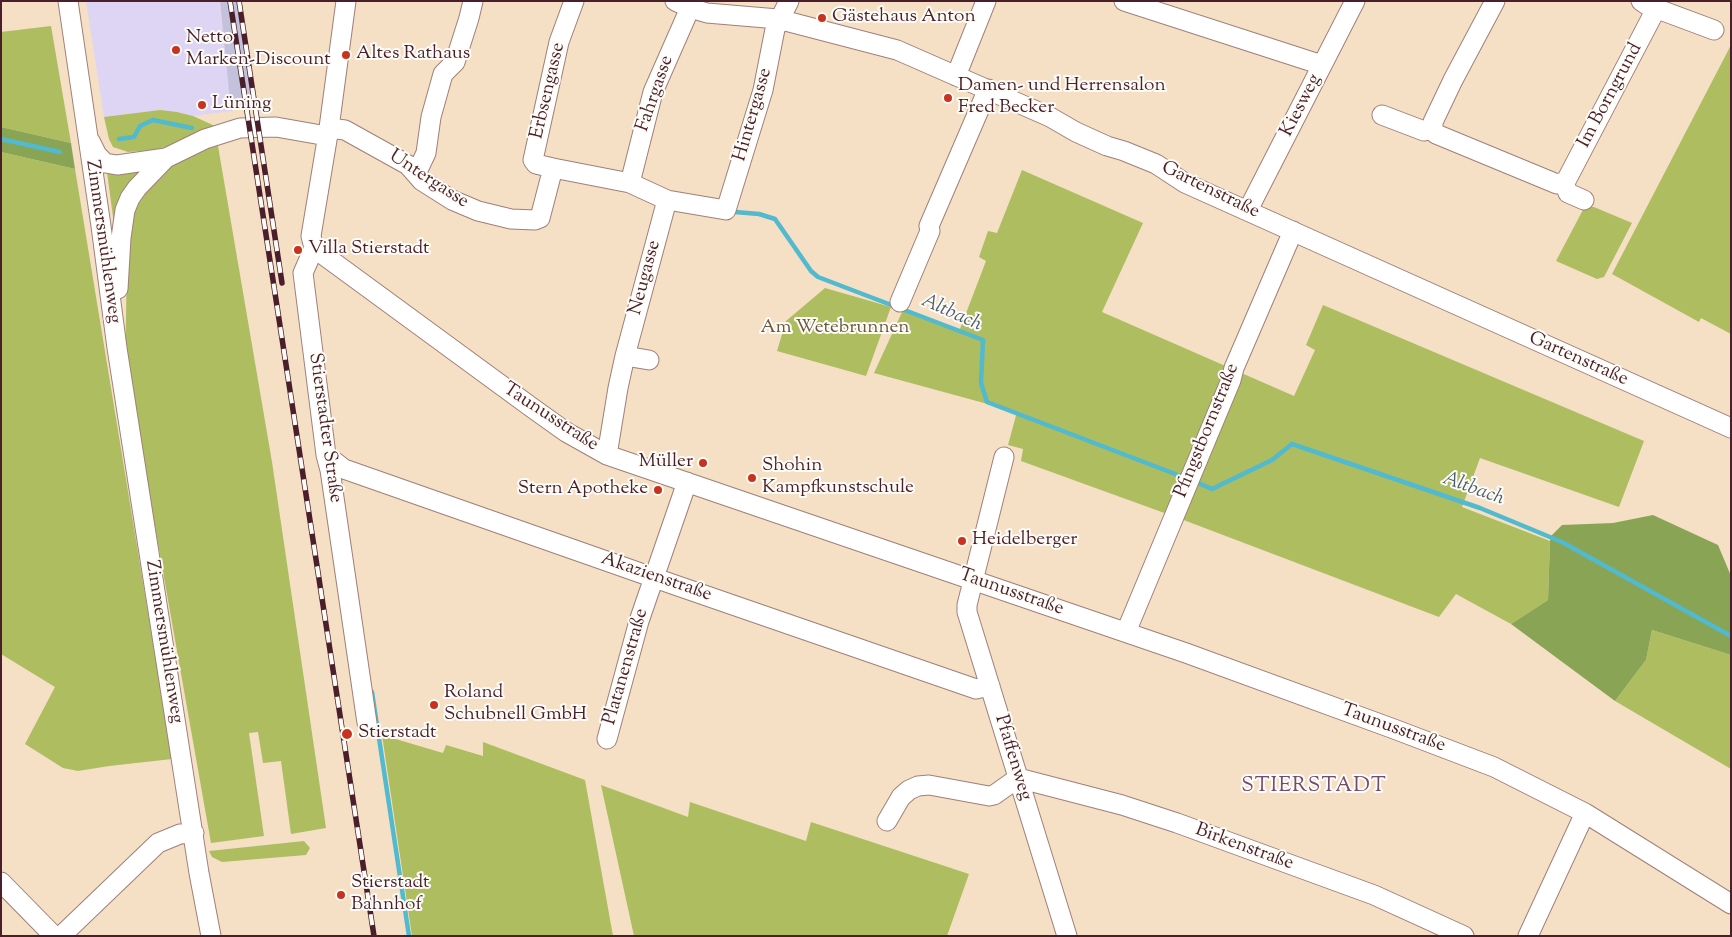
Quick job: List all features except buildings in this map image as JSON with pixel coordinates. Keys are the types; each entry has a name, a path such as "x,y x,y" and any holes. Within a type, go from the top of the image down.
{"street":[{"name":"Zimmersmühlenweg","path":"68,1 117,348 211,936"},
{"name":"Stierstadter Straße","path":"346,1 311,236 314,248 303,273 326,455 330,470 367,723"},
{"path":"416,174 426,153 431,117 443,74 455,62 473,1"},
{"name":"Erbsengasse","path":"553,168 536,164 533,160 559,42 574,1"},
{"name":"Hintergasse","path":"667,200 726,210 755,120 768,68 775,29 789,1"},
{"path":"956,76 986,1"},
{"path":"1124,1 1322,65"},
{"name":"Kiesweg","path":"1248,210 1355,1"},
{"path":"1495,1 1453,80 1433,122 1433,129 1436,134 1557,184 1564,182 1568,193 1584,200"},
{"name":"Gartenstraße","path":"683,5 707,13 778,20 897,50 1050,117 1099,143 1156,164 1185,183 1731,428"},
{"name":"Fahrgasse","path":"630,183 653,92 683,5"},
{"name":"Im Borngrund","path":"1564,182 1649,5 1714,30"},
{"path":"900,302 930,231 929,226 988,89"},
{"path":"1382,115 1424,131 1433,129"},
{"path":"166,158 205,139 240,128 276,127 328,132"},
{"name":"Untergasse","path":"328,132 345,130 408,165 422,181 452,200 478,211 511,219 536,220 540,218 553,168"},
{"name":"Zimmersmühlenweg","path":"88,136 97,155 105,163 117,165 166,158"},
{"name":"Zimmersmühlenweg","path":"117,348 120,254 125,210 137,188 166,158"},
{"path":"553,168 630,183 667,200"},
{"name":"Neugasse","path":"607,455 625,356 667,200"},
{"name":"Pfingstbornstraße","path":"1126,632 1238,359 1293,231"},
{"name":"Taunusstraße","path":"314,248 566,432 607,455 1126,632 1287,689 1468,757 1527,783 1585,813 1731,904"},
{"path":"625,356 649,360"},
{"name":"Akazienstraße","path":"326,455 344,469 654,578 976,689 990,686"},
{"name":"Pfaffenweg","path":"1004,456 967,605 967,612 1067,936"},
{"name":"Platanenstraße","path":"607,739 636,630 687,482"},
{"path":"887,821 901,797 918,786 929,785 989,796 994,795 1018,778"},
{"name":"Birkenstraße","path":"1018,778 1122,805 1177,824 1374,895 1464,936"},
{"path":"1528,936 1585,813"},
{"path":"61,936 158,843 180,834 194,833"},
{"path":"1,882 54,936"}],"shaded area":[{"path":"86,1 220,1 231,111 193,116 160,110 104,117"},
{"path":"220,1 241,1 254,107 241,106 231,111"}],"green space":[{"path":"51,26 71,143 1,127 1,32"},
{"path":"1731,45 1731,334 1701,318 1699,322 1612,274"},
{"path":"160,110 193,116 215,126 172,145 154,150 128,152 113,147 109,139 104,117"},
{"path":"1,127 71,143 75,169 1,152"},
{"path":"218,146 272,462 326,828 291,834 281,761 263,763 258,732 249,733 264,836 211,843 125,357 127,245 136,201 168,168 188,154"},
{"path":"1,152 75,169 172,759 78,771 63,768 25,744 55,687 1,654"},
{"path":"145,169 115,232 107,172"},
{"path":"1022,170 1143,223 1102,312 1294,396 1315,350 1306,345 1323,305 1644,441 1619,507 1480,458 1462,507 1550,541 1548,600 1511,624 1456,594 1439,617 1181,519 1021,461 1023,449 1008,445 1017,412 874,373 903,310 960,329 986,261 979,257 988,231 997,233"},
{"path":"1585,206 1594,207 1632,223 1604,277 1597,279 1556,261"},
{"name":"Am Wetebrunnen","path":"825,288 891,307 866,376 777,351 786,321"},
{"path":"1653,515 1718,545 1731,576 1731,655 1652,630 1646,660 1615,701 1511,624 1548,600 1550,541 1551,536 1562,525 1613,523"},
{"path":"1652,630 1731,655 1731,769 1615,701 1646,660"},
{"path":"382,735 443,753 446,745 483,756 483,742 585,780 613,936 412,936"},
{"path":"601,785 688,817 690,802 806,841 811,822 969,874 947,936 634,936"},
{"path":"304,841 310,848 306,855 222,862 212,857 209,851"}],"waterway":[{"name":"Altbach","path":"119,139 134,137 140,126 153,120 192,128"},
{"name":"Altbach","path":"1,139 60,152"},
{"name":"Altbach","path":"735,212 759,214 775,219 811,271 818,277 983,340 981,383 987,402 1183,477"},
{"name":"Altbach","path":"1196,482 1212,489 1272,460 1292,444 1480,508 1562,542 1731,636"},
{"path":"372,692 409,936"}],"railway":[{"path":"230,1 374,936"},
{"path":"239,1 282,283"}],"place":[{"name":"Gästehaus Anton","path":"822,18"},
{"name":"Netto Marken-Discount","path":"176,50"},
{"name":"Altes Rathaus","path":"346,55"},
{"name":"Damen- und Herrensalon Fred Becker","path":"948,98"},
{"name":"Lüning","path":"202,105"},
{"name":"Villa Stierstadt","path":"298,250"},
{"name":"Müller","path":"703,463"},
{"name":"Shohin Kampfkunstschule","path":"752,478"},
{"name":"Stern Apotheke","path":"658,490"},
{"name":"Heidelberger","path":"962,541"},
{"name":"Roland Schubnell GmbH","path":"434,705"},
{"name":"Stierstadt","path":"347,734"},
{"name":"Stierstadt Bahnhof","path":"341,895"}],"district":[{"name":"STIERSTADT","path":"1314,787"}]}
